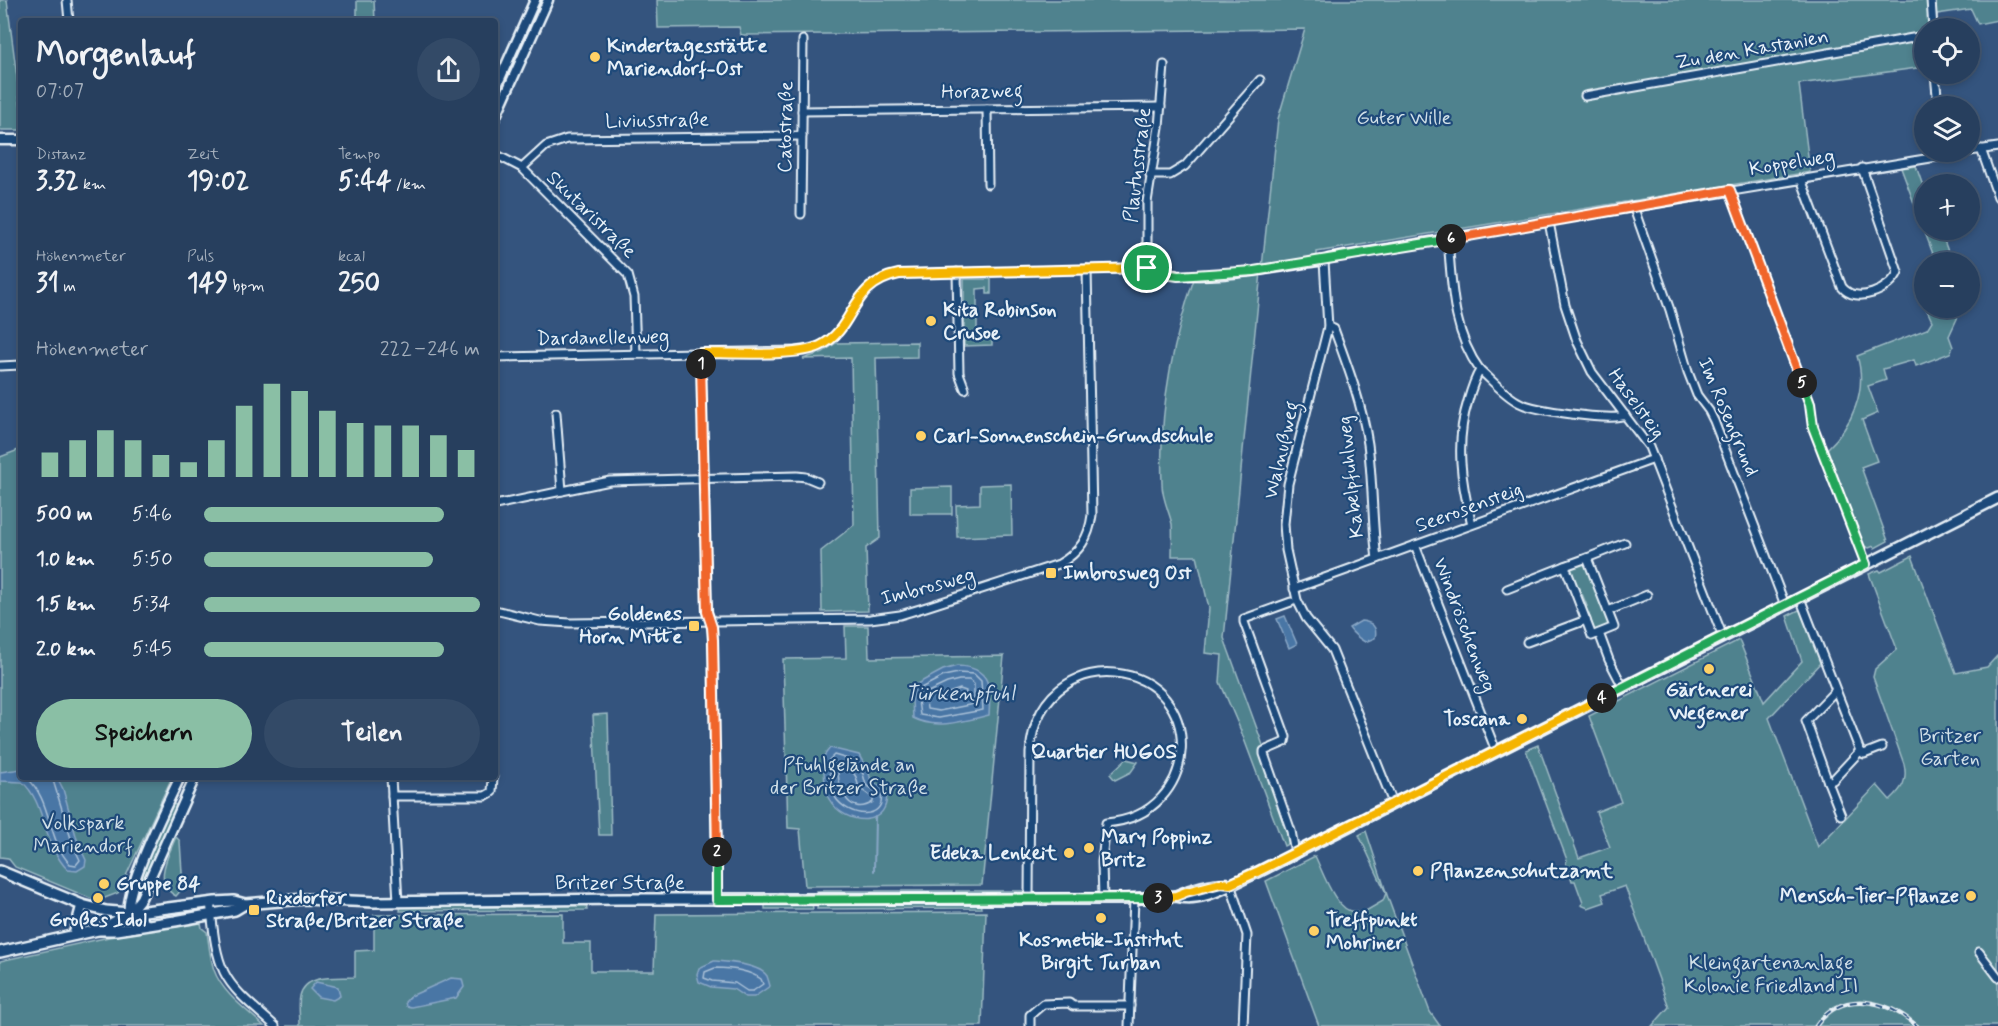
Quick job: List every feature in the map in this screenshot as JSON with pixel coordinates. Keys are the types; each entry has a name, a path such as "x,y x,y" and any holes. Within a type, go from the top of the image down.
{"main road":[{"name":"Britzer Straße","path":"0,871 82,905 106,911 129,913 210,902 228,901 244,904 305,898 398,902 1134,899 1176,896 1184,899 1206,895 1224,889 1998,498"},
{"name":"Britzer Straße","path":"0,952 98,930 116,930 235,910 244,904"},
{"path":"74,935 82,905"}],"street":[{"path":"67,0 69,18"},
{"path":"498,83 535,0"},
{"path":"498,111 548,0"},
{"path":"1931,0 1932,18"},
{"name":"Zu den Kastanien","path":"1585,96 1914,38"},
{"name":"Catostraße","path":"801,214 803,40"},
{"name":"Plautusstraße","path":"1147,268 1146,209 1161,107 1164,65"},
{"path":"1150,175 1170,174 1185,166 1260,80"},
{"name":"Horazweg","path":"802,111 1161,107"},
{"path":"987,109 988,184"},
{"name":"Liviusstraße","path":"522,168 546,146 567,139 802,136"},
{"path":"0,140 18,140"},
{"name":"Koppelweg","path":"1981,149 1998,147"},
{"path":"1981,149 1998,197"},
{"name":"Skutaristraße","path":"498,156 522,168 628,275 634,297 636,354"},
{"name":"Koppelweg","path":"1147,268 1159,273 1178,276 1268,269 1914,159"},
{"path":"1801,178 1842,287 1851,294 1867,294 1881,289 1894,280 1898,268 1862,168"},
{"path":"1730,190 1810,404 1813,427 1866,564"},
{"name":"Im Rosengrund","path":"1633,207 1668,304 1688,372 1697,395 1714,421 1785,605"},
{"name":"Haselsteig","path":"1549,222 1565,305 1577,341 1592,372 1640,432 1654,459 1723,636"},
{"path":"1448,239 1454,308 1467,346 1480,370 1512,399 1530,408 1602,418 1620,418 1625,415"},
{"name":"Walnußweg","path":"1324,261 1328,327 1288,483 1284,531 1287,560 1294,589 1306,618 1332,650 1392,803"},
{"name":"Dardanellenweg","path":"498,357 810,350 831,338 863,293 878,280 899,274 1147,268"},
{"name":"Imbrosweg","path":"498,611 522,618 558,622 858,619 900,615 1059,564 1076,553 1087,536 1092,515 1087,269"},
{"path":"957,272 959,374 965,389"},
{"name":"Kabelpfuhlweg","path":"1328,327 1334,329 1352,379 1363,420 1369,454 1377,559"},
{"path":"701,353 707,612 713,640 717,900"},
{"path":"0,366 18,365"},
{"path":"1472,524 1462,479 1461,441 1464,415 1474,381 1480,370"},
{"path":"556,413 562,491"},
{"name":"Seerosensteig","path":"1294,589 1654,459"},
{"path":"1564,496 1623,474"},
{"path":"498,504 610,481 797,476 818,482"},
{"path":"1507,589 1625,543"},
{"name":"Windröschenweg","path":"1415,545 1496,751"},
{"path":"1565,566 1592,636 1614,627 1587,558"},
{"path":"1608,611 1647,595"},
{"path":"1800,598 1860,751 1864,754 1882,747"},
{"path":"1291,602 1244,619 1244,622 1286,737 1285,742 1264,751 1264,754 1291,831 1295,853"},
{"path":"1527,642 1586,620"},
{"path":"1599,633 1609,660 1623,687"},
{"path":"1029,899 1032,735 1037,718 1045,703 1058,690 1075,679 1089,674 1108,672 1122,673 1151,686 1167,702 1175,716 1182,742 1182,755 1171,787 1153,807 1129,819 1106,823 1102,862 1103,899"},
{"path":"1836,690 1806,721 1841,815"},
{"path":"1828,782 1833,780 1860,751"},
{"path":"129,913 128,904 147,851 179,780"},
{"path":"98,930 129,913 143,894 194,780"},
{"path":"391,780 398,902"},
{"path":"392,796 485,796 491,794 493,780"},
{"path":"173,793 184,799"},
{"path":"1230,884 1247,935 1243,1026"},
{"path":"1129,1026 1134,899"},
{"path":"210,902 224,974 238,991 275,1026"},
{"name":"Britzer Straße","path":"129,913 148,925"},
{"path":"1979,952 1998,976"},
{"path":"1030,1026 1030,1015 1043,1004 1130,1006"}],"green space":[{"path":"0,0 7,0 18,86 18,130 0,130"},
{"name":"Guter Wille","path":"657,0 1998,0 1998,20 1980,24 1980,18 1975,18 1971,9 1937,14 1937,18 1914,18 1914,68 1799,84 1810,172 1317,252 1317,259 1262,267 1278,119 1305,29 741,35 739,27 658,28"},
{"path":"357,1 374,1 375,18 357,18"},
{"path":"1916,166 1919,174 1914,174 1914,203 1901,168"},
{"path":"1928,240 1944,240 1948,252 1932,252"},
{"path":"1261,272 1224,638 1264,748 1261,756 1292,842 1284,846 1220,682 1222,655 1205,653 1209,608 1197,556 1172,556 1172,524 1162,489 1163,432 1169,379 1180,327 1195,276"},
{"path":"964,279 991,279 991,294 987,294 987,288 977,289 977,333 992,335 992,345 964,346"},
{"path":"1931,318 1957,318 1949,336 1953,347 1950,353 1916,366 1914,360 1883,369 1886,380 1868,386 1878,413 1862,420 1877,461 1861,467 1888,541 1875,548 1874,546 1869,548 1864,546 1827,449 1844,430 1856,407 1860,382 1857,356 1927,329 1932,321"},
{"path":"917,342 917,357 876,358 880,538 866,548 868,611 822,612 821,551 854,525 851,358 803,359 823,352 836,343"},
{"name":"Volkspark Mariendorf","path":"18,450 18,780 171,780 118,893 97,901 15,867 8,858 0,857 0,457"},
{"path":"1011,484 1012,535 957,537 956,505 980,504 980,485"},
{"path":"952,487 952,514 910,514 910,488"},
{"path":"1912,556 1956,673 1987,667 1998,655 1998,1026 1652,1026 1669,1007 1625,886 1602,894 1605,902 1588,908 1581,905 1583,903 1575,881 1572,881 1567,860 1526,750 1538,745 1579,858 1610,847 1596,812 1621,802 1589,716 1739,640 1764,702 1802,661 1787,616 1801,609 1821,662 1769,718 1818,847 1877,785 1890,800 1901,788 1904,780 1904,764 1873,677 1875,669 1897,649 1869,574 1879,570 1881,572"},
{"path":"1585,564 1608,623 1607,627 1596,631 1592,629 1584,609 1587,606 1582,594 1578,593 1570,571 1571,568"},
{"name":"Pfuhlgelände an der Britzer Straße","path":"845,626 868,626 869,658 1004,656 982,885 805,886 800,829 788,828 783,659 846,658"},
{"path":"608,714 611,835 599,835 593,715"},
{"path":"1126,759 1138,762 1131,772 1115,780 1110,774"},
{"path":"171,803 178,806 138,894 135,893 149,850"},
{"path":"1366,831 1430,1012 1440,1026 1319,1026 1266,881 1315,856 1336,899 1349,911 1359,915 1383,901 1386,893 1359,835"},
{"path":"176,837 180,841 183,888 176,896 169,891 163,877 166,861"},
{"path":"817,891 952,891 951,894 924,894 924,896 818,897"},
{"path":"956,891 1027,891 1026,894 966,896 966,894 956,894"},
{"path":"932,902 932,905 980,902 981,908 817,909 818,903"},
{"path":"812,903 813,909 765,909 765,905"},
{"path":"586,904 587,910 400,911 401,905 406,905 406,907 513,907 513,905"},
{"path":"986,912 982,1026 300,1026 299,999 308,983 323,978 355,977 355,951 374,950 374,915 563,914 563,943 591,943 591,971 654,971 656,914"},
{"path":"201,923 202,928 207,932 214,970 218,978 236,1001 264,1026 0,1026 0,961 109,937"}],"water":[{"path":"1285,616 1297,644 1289,648 1277,619"},
{"path":"1361,621 1373,626 1376,631 1375,638 1365,642 1349,628"},
{"name":"Türkenpfuhl","path":"957,666 977,670 983,675 989,687 989,715 941,724 922,722 913,718 912,700 915,685 943,670"},
{"path":"830,748 859,755 871,781 886,789 886,802 882,811 875,817 866,820 856,819 836,808 829,799 825,785 823,757"},
{"path":"18,769 18,780 58,780 78,843 86,860 85,866 77,871 68,870 53,848 30,790 22,782 0,781 0,772"},
{"path":"714,961 742,964 757,969 767,976 770,986 754,997 745,997 733,989 711,987 699,982 697,974 699,968"},
{"path":"451,978 462,979 464,987 456,998 406,1006 405,1002 411,996"},
{"path":"316,982 338,987 340,996 333,1000 318,997 310,989"}],"waterway":[{"path":"874,871 875,817"}],"railway":[{"path":"1816,1026 1827,1014 1839,1006 1852,1002 1879,1005 1905,1017 1917,1026"}],"place":[{"name":"Kindertagesstätte Mariendorf-Ost","path":"595,57"},
{"name":"Kita Robinson Crusoe","path":"931,321"},
{"name":"Carl-Sonnenschein-Grundschule","path":"921,436"},
{"name":"Imbrosweg Ost","path":"1051,573"},
{"name":"Goldenes Horn Mitte","path":"694,626"},
{"name":"Gärtnerei Wegener","path":"1709,669"},
{"name":"Toscana","path":"1522,719"},
{"name":"Mary Poppinz Britz","path":"1089,848"},
{"name":"Edeka Lenkeit","path":"1069,853"},
{"name":"Pflanzenschutzamt","path":"1418,871"},
{"name":"Gruppe 84","path":"104,884"},
{"name":"Mensch-Tier-Pflanze","path":"1971,896"},
{"name":"Großes Idol","path":"98,898"},
{"name":"Rixdorfer Straße/Britzer Straße","path":"254,910"},
{"name":"Kosmetik-Institut Birgit Turban","path":"1101,918"},
{"name":"Treffpunkt Mohriner","path":"1314,931"}],"district":[{"name":"Quartier HUGOS","path":"1104,752"}],"route":[{"path":"1730,190 1810,404 1813,427 1866,564 1230,884 1221,883 1176,896 1134,899 717,900 714,673 712,627 707,612 701,353 810,350 827,342 835,334 871,285 883,278 899,274 1147,268 1159,273 1178,276 1254,271 1324,261 1329,258 1730,190"}],"park label":[{"name":"Britzer Garten","path":"1950,748"},
{"name":"Kleingartenanlage Kolonie Friedland II","path":"1771,974"}]}
